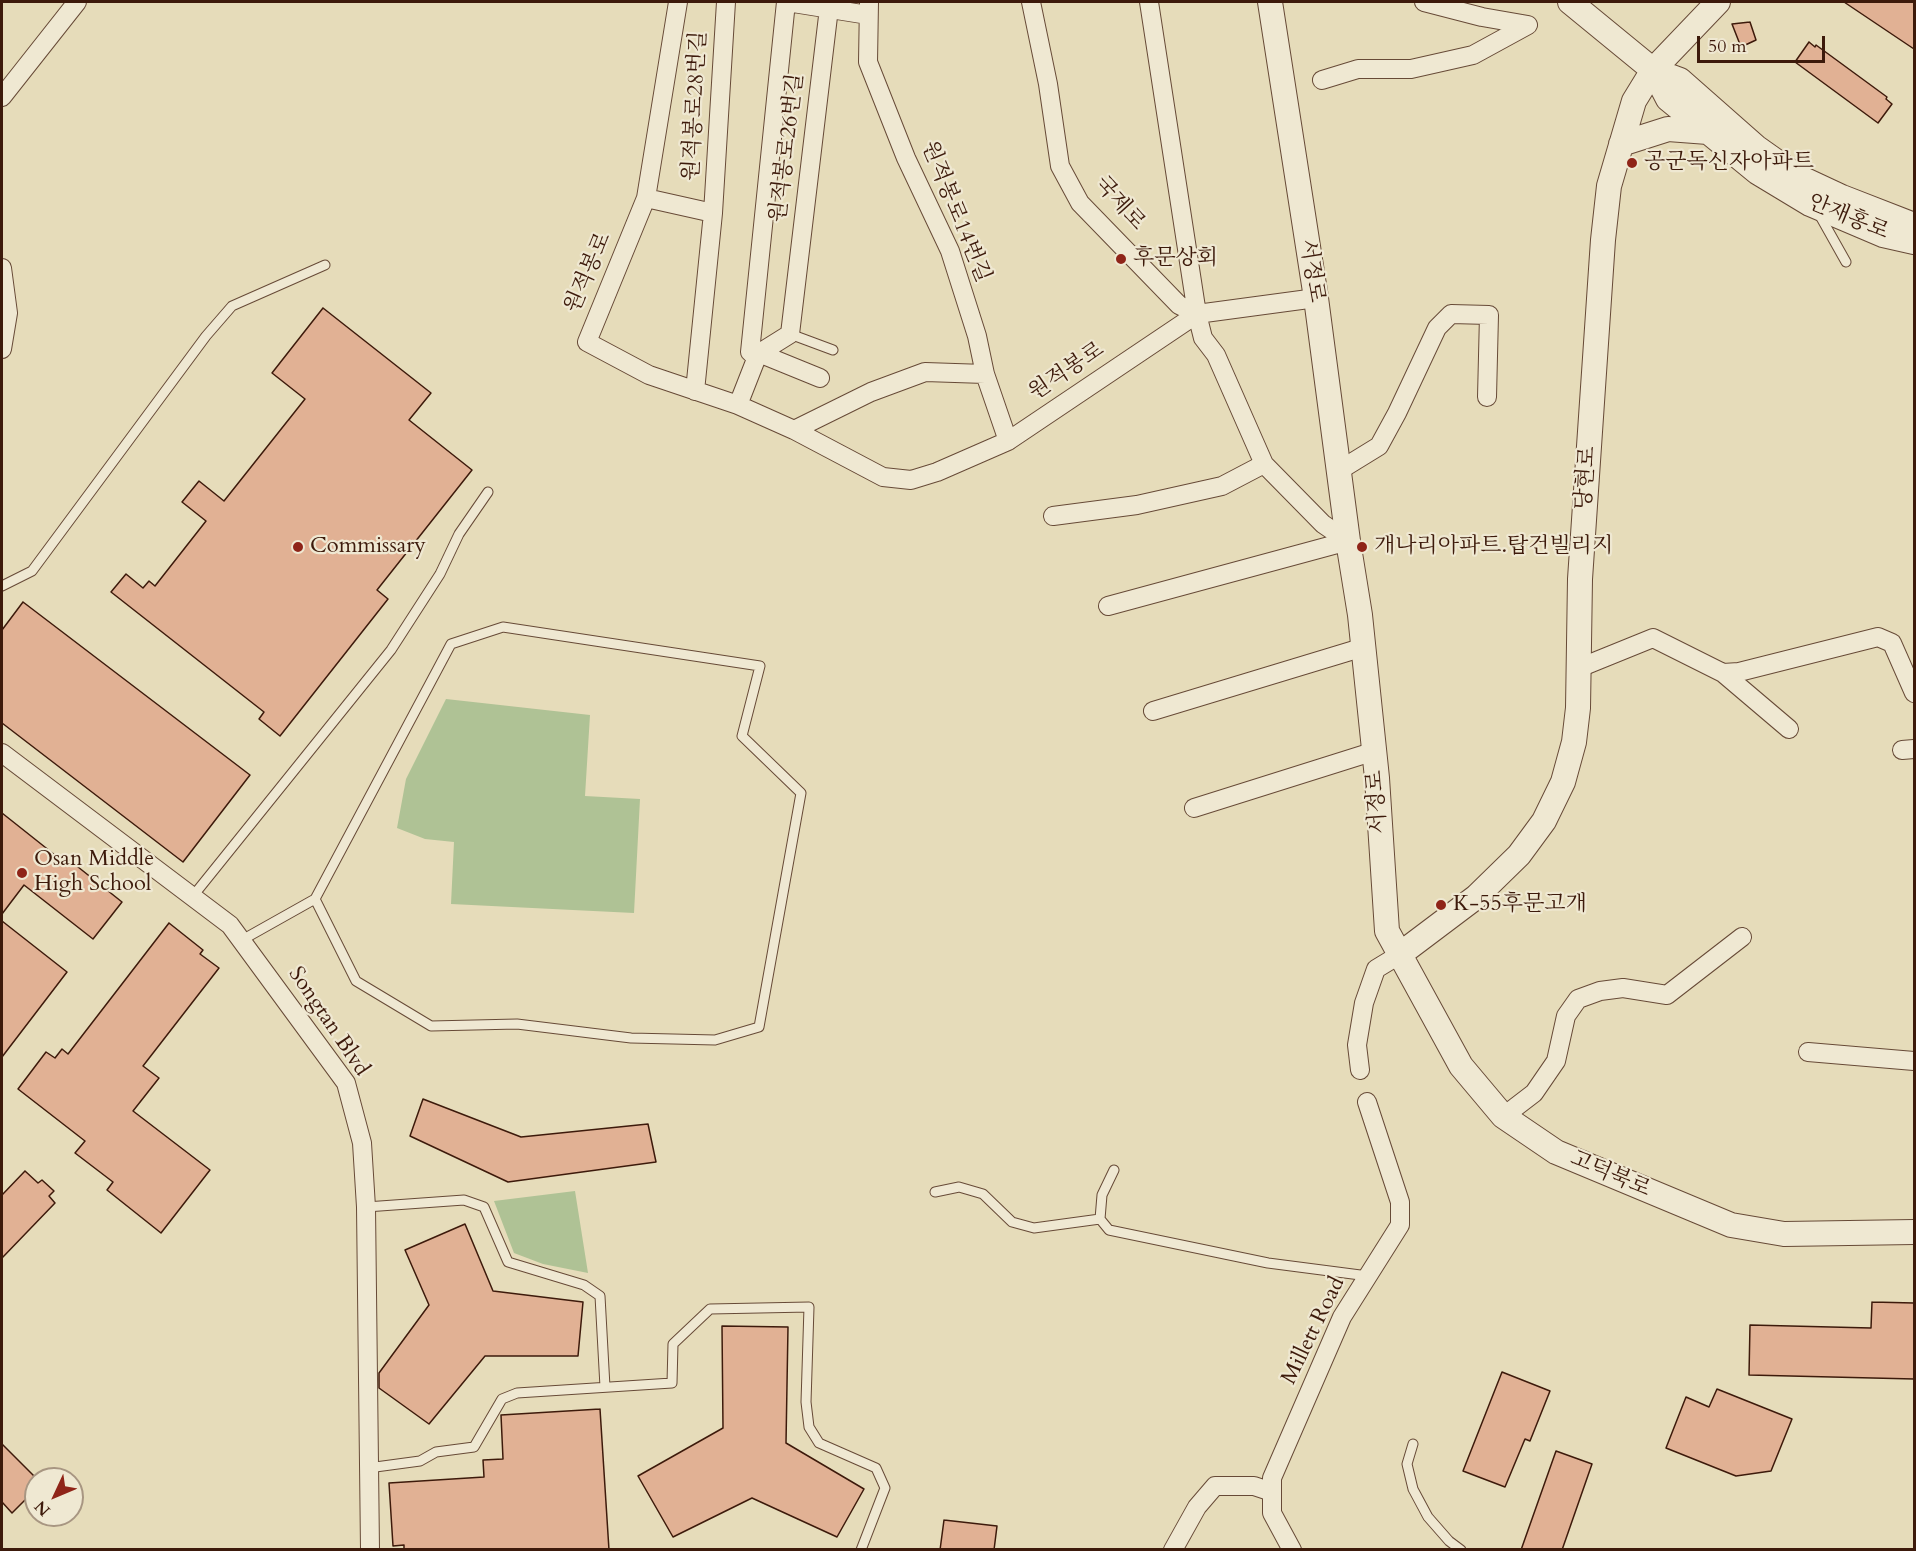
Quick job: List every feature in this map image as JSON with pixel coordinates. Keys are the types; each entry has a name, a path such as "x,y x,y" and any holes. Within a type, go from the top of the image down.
{"street":[{"path":"2,97 77,2"},
{"name":"원적봉로","path":"678,2 646,198 587,342 650,375 738,405 794,430 883,477 911,480 937,472 1008,441 1197,314 1316,298"},
{"name":"원적봉로28번길","path":"694,391 713,213 726,2"},
{"name":"원적봉로26번길","path":"758,354 750,352 786,2 829,8 790,334"},
{"name":"국제로","path":"1031,2 1048,84 1060,166 1080,202 1179,305 1197,314"},
{"path":"1149,2 1197,314 1203,338 1216,355 1264,464 1323,524 1348,541"},
{"name":"서정로","path":"1270,2 1316,298 1364,647 1387,931 1399,955"},
{"path":"1322,80 1358,69 1411,69 1473,55 1528,25 1482,17 1424,2"},
{"name":"안재홍로","path":"1570,2 1653,70 1680,80 1756,147 1797,176 1842,197 1914,225"},
{"name":"당현로","path":"1399,955 1476,897 1519,855 1544,821 1563,782 1574,742 1579,668 1580,579 1603,240 1609,186 1634,101 1653,70 1718,2"},
{"path":"829,8 868,8"},
{"name":"원적봉로14번길","path":"868,8 868,62 906,158 950,251 977,336 985,374 1008,441"},
{"name":"안재홍로","path":"1653,70 1668,99 1757,172 1815,206 1883,235 1914,242"},
{"path":"1621,144 1668,129 1708,132"},
{"name":"원적봉로28번길","path":"646,198 713,213"},
{"path":"2,268 8,313 2,349"},
{"path":"1340,470 1379,447 1437,328 1451,314 1489,315 1486,397"},
{"path":"738,405 758,354 790,334"},
{"path":"758,354 820,378"},
{"path":"794,430 871,392 925,372 985,374"},
{"path":"1053,516 1137,505 1222,486 1264,464"},
{"path":"1108,606 1348,541"},
{"path":"1722,673 1739,672 1878,637 1892,644 1914,693"},
{"path":"1579,668 1653,638 1722,673 1789,729"},
{"path":"1153,711 1364,647"},
{"path":"1194,808 1374,751"},
{"name":"Songtan Blvd","path":"2,753 230,925 346,1083 362,1143 366,1207 370,1550"},
{"path":"1504,1116 1534,1093 1556,1061 1566,1016 1578,999 1600,991 1623,988 1667,995 1742,937"},
{"path":"1360,1070 1357,1045 1364,1003 1376,969 1399,955"},
{"name":"고덕북로","path":"1399,955 1461,1065 1504,1116 1556,1152 1731,1226 1784,1234 1914,1232"},
{"path":"1808,1052 1914,1061"},
{"name":"Millett Road","path":"1292,1550 1272,1513 1272,1478 1337,1328 1400,1225 1400,1202 1367,1102"},
{"path":"1173,1550 1197,1507 1215,1486 1254,1486 1272,1492"}],"lane":[{"path":"1815,206 1846,262"},
{"path":"2,586 33,571 206,336 232,306 326,265"},
{"path":"790,334 833,350"},
{"path":"193,896 391,650 440,574 459,534 488,492"},
{"path":"242,940 315,899 451,644 503,627 760,666 742,736 801,793 759,1027 715,1040 631,1038 517,1024 431,1026 356,981 315,899"},
{"path":"1114,1170 1102,1195 1100,1219 1109,1230 1268,1263 1368,1276"},
{"path":"935,1192 959,1187 983,1194 1012,1222 1034,1228 1100,1219"},
{"path":"366,1207 464,1200 484,1207 508,1262 584,1285 600,1296 605,1387"},
{"path":"368,1468 420,1461 436,1452 474,1447 502,1399 517,1393 672,1383 673,1344 710,1310 808,1306 806,1402 809,1427 819,1443 876,1468 885,1488 861,1550"},
{"path":"1413,1444 1407,1464 1413,1489 1428,1517 1449,1541 1461,1550"}],"green space":[{"path":"446,699 590,715 585,796 640,799 634,913 451,904 454,842 425,839 397,828 406,779"},
{"path":"575,1191 588,1273 543,1264 514,1253 494,1201"}],"building":[{"path":"1844,2 1914,2 1914,49"},
{"path":"1750,22 1756,40 1741,47 1732,24"},
{"path":"1809,42 1887,97 1886,99 1892,104 1878,123 1795,62"},
{"name":"Commissary","path":"323,308 431,393 409,420 472,470 377,590 388,599 280,736 259,719 264,712 111,592 126,574 143,588 149,581 155,586 206,521 182,502 199,481 224,501 305,399 272,373"},
{"path":"23,602 250,775 183,862 2,723 2,630"},
{"name":"Osan Middle High School","path":"2,813 65,863 68,859 122,902 93,939 24,885 2,914"},
{"name":"Osan Middle High School","path":"2,921 67,972 2,1057"},
{"path":"169,923 203,950 200,954 219,968 143,1066 159,1078 133,1111 210,1170 161,1233 107,1190 113,1182 75,1153 85,1141 18,1089 46,1052 55,1058 62,1049 68,1054"},
{"path":"423,1099 521,1137 648,1124 656,1162 508,1182 410,1136"},
{"path":"25,1171 38,1183 42,1180 54,1191 49,1196 55,1203 2,1258 2,1195"},
{"path":"465,1224 493,1291 583,1302 578,1356 485,1356 429,1424 379,1388 379,1373 429,1305 405,1250"},
{"path":"1872,1302 1914,1303 1914,1379 1749,1375 1750,1325 1871,1328"},
{"path":"722,1326 788,1327 786,1443 864,1489 837,1537 752,1498 673,1537 638,1476 723,1428"},
{"path":"1502,1372 1550,1391 1530,1441 1525,1439 1505,1487 1463,1471"},
{"path":"1717,1389 1792,1419 1771,1471 1736,1476 1666,1448 1686,1397 1709,1407"},
{"path":"600,1409 609,1550 404,1550 404,1545 393,1546 389,1483 484,1477 483,1460 503,1459 501,1415"},
{"path":"2,1444 25,1467 24,1501 12,1513 2,1502"},
{"path":"1556,1451 1592,1464 1562,1550 1521,1550"},
{"path":"944,1520 997,1526 994,1550 940,1550"}],"place":[{"name":"공군독신자아파트","path":"1632,163"},
{"name":"후문상회","path":"1121,259"},
{"name":"Commissary","path":"298,547"},
{"name":"개나리아파트.탑건빌리지","path":"1362,547"},
{"name":"Osan Middle High School","path":"22,873"},
{"name":"K-55후문고개","path":"1441,905"}]}
